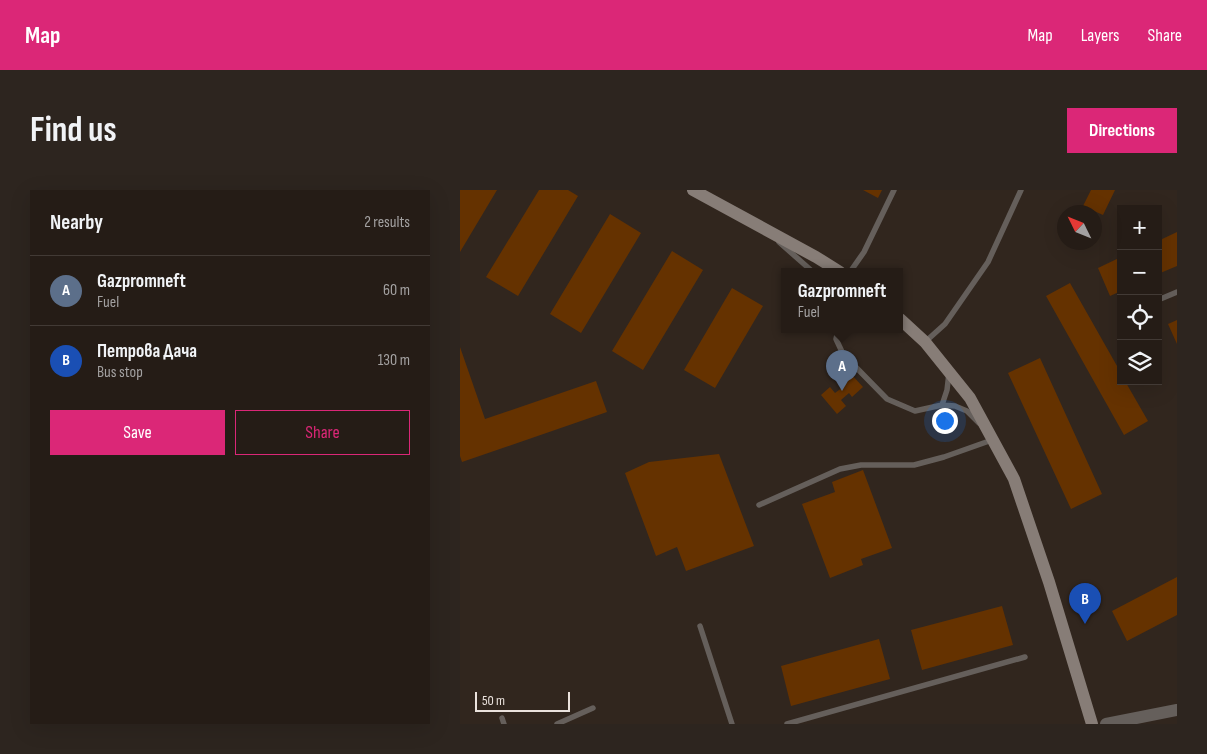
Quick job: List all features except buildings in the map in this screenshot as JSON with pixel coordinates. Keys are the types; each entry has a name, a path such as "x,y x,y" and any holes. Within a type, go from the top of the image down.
{"main road":[{"path":"693,190 833,268"},
{"path":"903,322 925,342 970,398 994,439 1014,479 1055,598 1092,724"}],"street":[{"path":"1106,724 1177,710"}],"lane":[{"path":"853,268 864,252 894,190"},
{"path":"925,342 945,324 988,262 1021,190"},
{"path":"764,229 808,268"},
{"path":"1162,298 1177,292"},
{"path":"759,505 840,469 861,465 914,465 994,439 967,410 955,406 942,405 915,411 887,399 843,354 836,340 837,333"},
{"path":"942,405 947,390 949,371"},
{"path":"700,626 732,724"},
{"path":"787,724 1025,657"},
{"path":"557,724 592,708"}],"place":[{"name":"Gazpromneft","path":"842,391"},
{"name":"Петрова Дача","path":"1085,624"}]}
